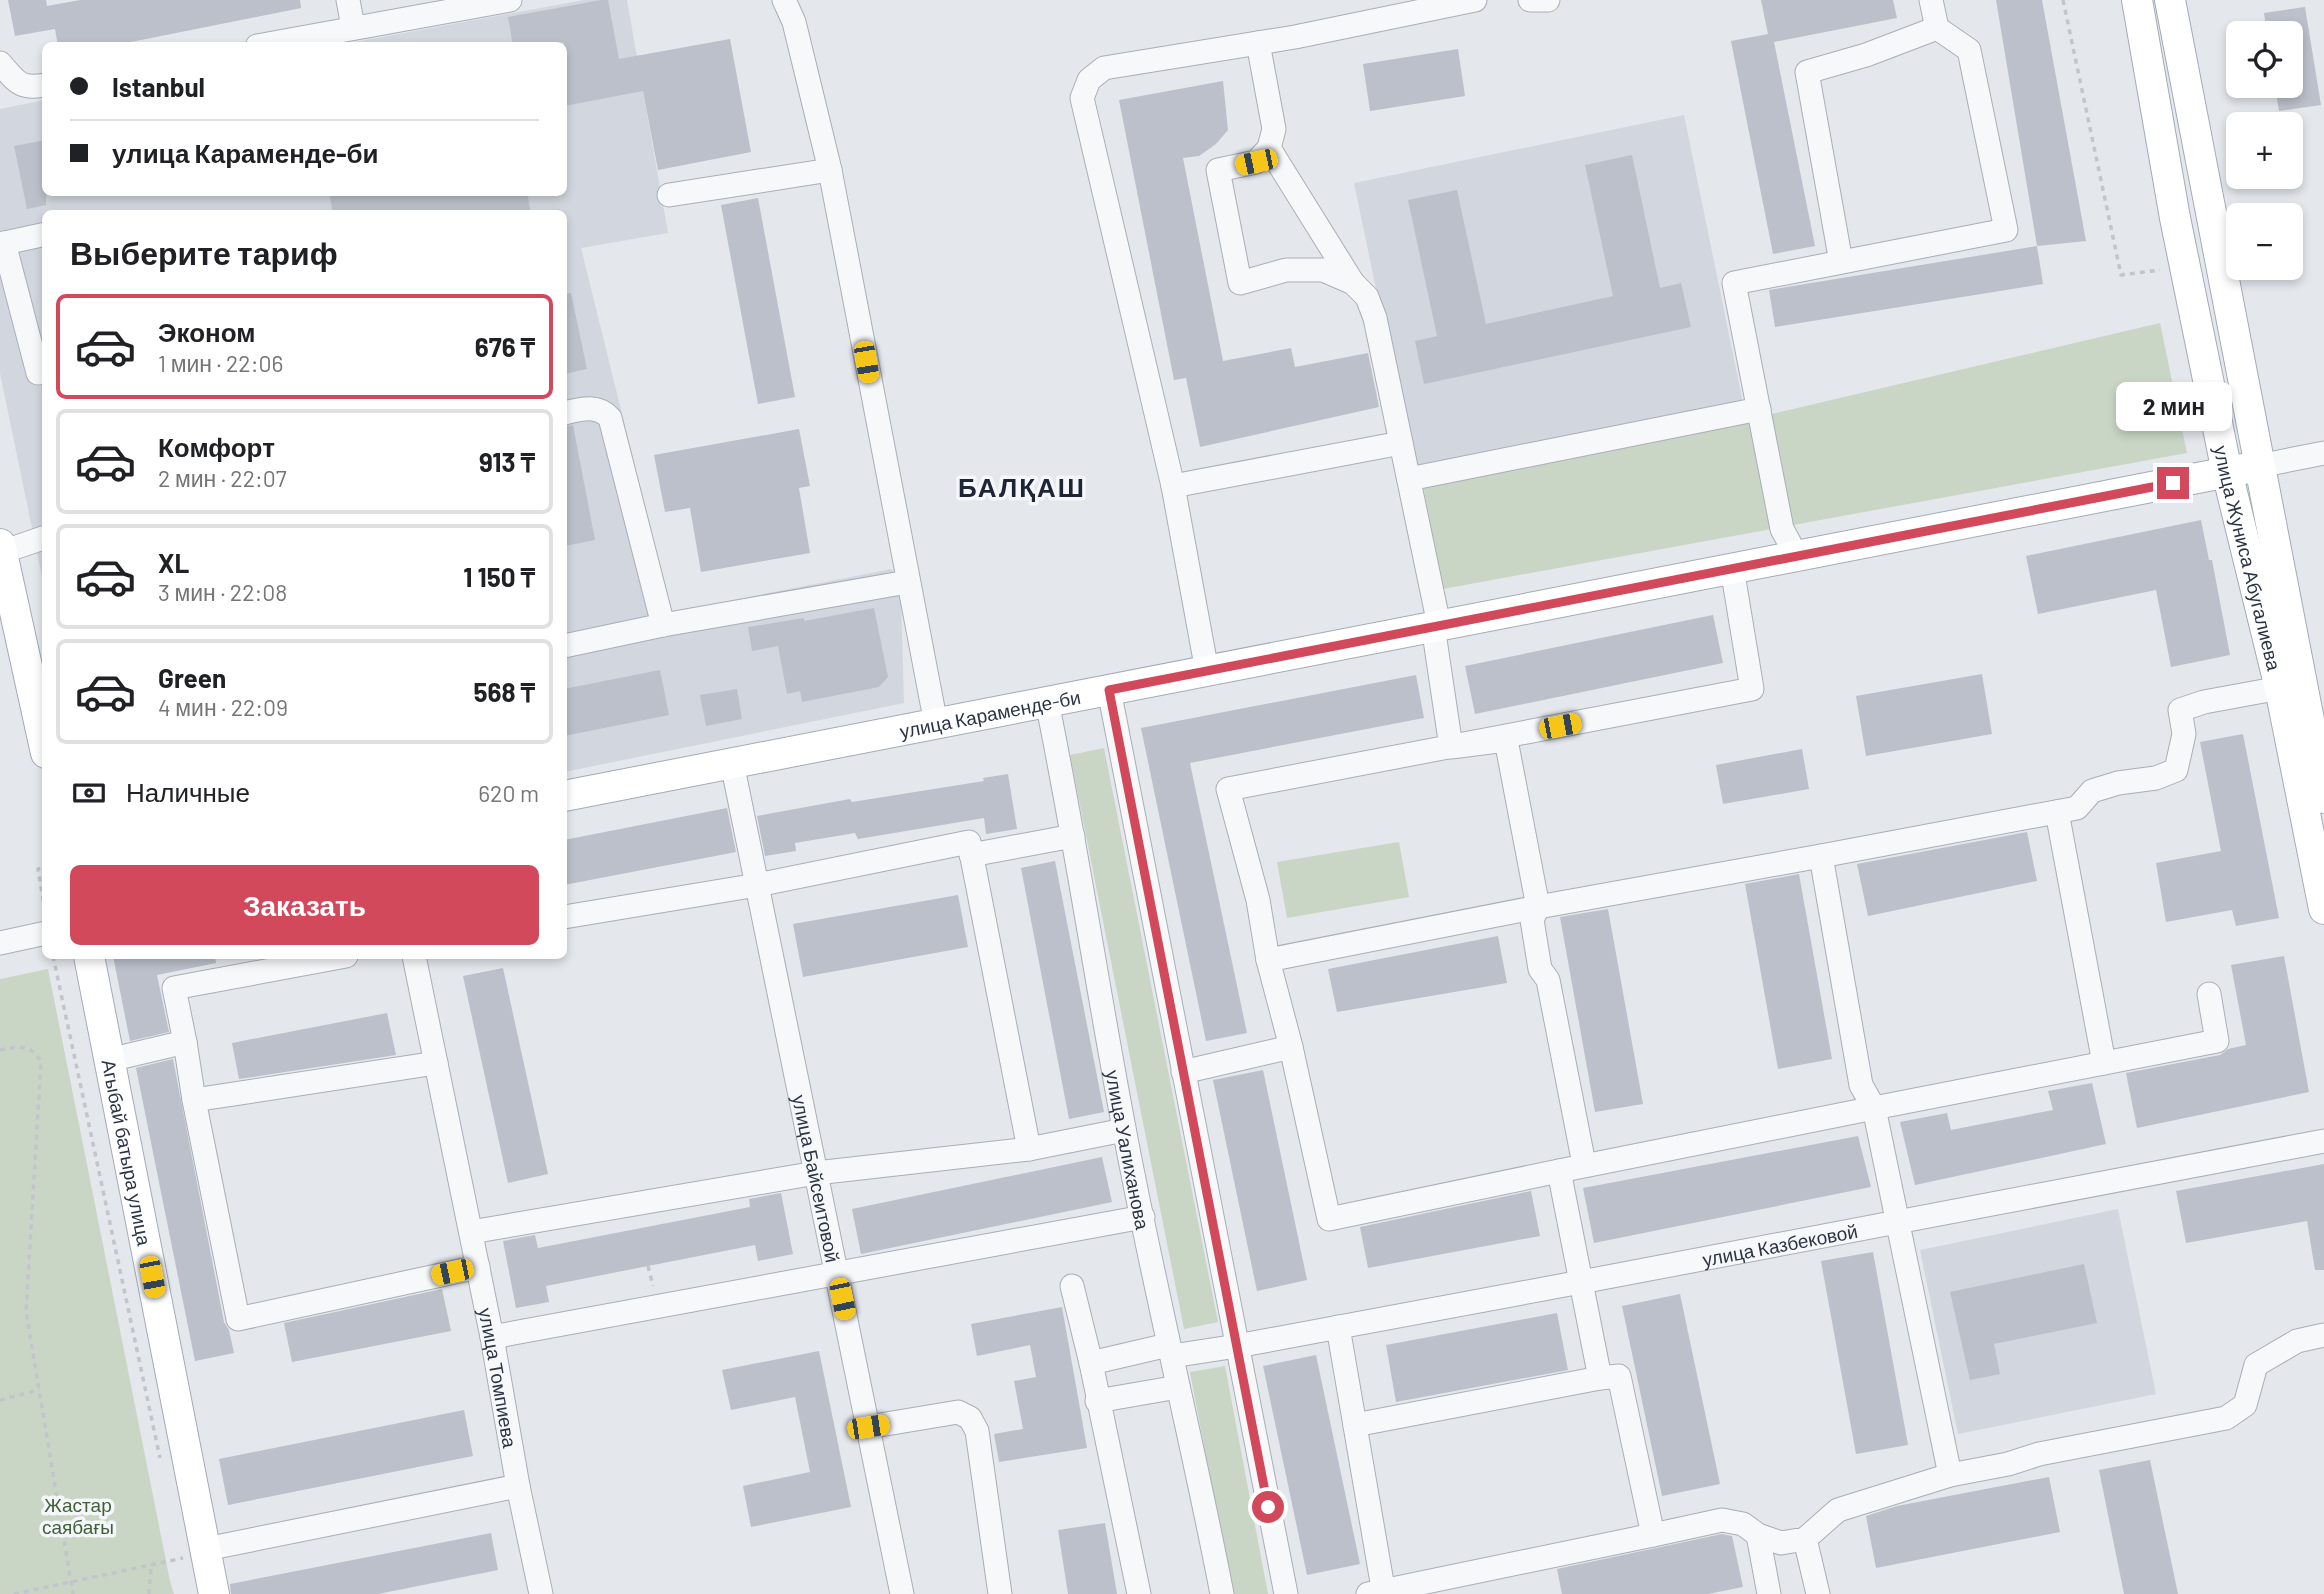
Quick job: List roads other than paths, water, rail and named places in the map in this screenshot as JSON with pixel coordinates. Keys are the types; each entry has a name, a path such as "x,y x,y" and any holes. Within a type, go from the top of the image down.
{"main road":[{"name":"улица Жуниса Абугалиева","path":"2137,0 2185,266 2227,472 2280,688 2324,909"},
{"name":"улица Жуниса Абугалиева","path":"2170,0 2259,466 2317,722 2324,798"},
{"name":"улица Караменде-би","path":"567,795 2259,466"},
{"path":"1,548 42,735"},
{"name":"Агыбай батыра улица","path":"90,959 214,1594"}],"street":[{"path":"348,0 353,27"},
{"path":"277,42 510,0"},
{"path":"784,0 794,22 830,170 936,723"},
{"path":"1207,671 1173,486 1082,98 1089,80 1104,68 1258,43 1475,0"},
{"path":"1530,0 1548,0"},
{"path":"1796,555 1782,528 1734,283 2006,230 1969,50 1937,27 1931,0"},
{"path":"1841,262 1807,72 1866,55 1937,27"},
{"path":"1258,43 1274,129 1269,148 1256,162 1218,170 1240,283 1286,270 1322,270 1353,283"},
{"path":"0,63 20,85 31,88 42,86"},
{"path":"1269,148 1353,283 1367,297 1375,318 1436,626 1451,747"},
{"path":"669,195 830,170"},
{"path":"38,373 2,244 42,234"},
{"path":"567,412 593,408 605,412 610,418 663,625"},
{"path":"1409,479 1759,409"},
{"path":"1173,486 1401,443"},
{"name":"улица Караменде-би","path":"2259,466 2324,453"},
{"path":"1,548 42,538"},
{"path":"1732,568 1752,689 1228,789 1258,900 1268,960 1291,1046 1329,1219 1584,1164 2217,1041 2209,994"},
{"path":"567,645 663,625 907,582"},
{"path":"1268,960 1538,907 2077,808 2092,791 2118,783 2156,778 2176,770 2184,734 2180,710 2204,702 2280,688"},
{"path":"1109,690 1286,1594"},
{"name":"улица Уалиханова","path":"1047,702 1124,1130 1199,1476 1221,1594"},
{"path":"1451,747 1506,740 1538,907 1532,920 1540,969 1548,980 1584,1164"},
{"name":"улица Байсеитовой","path":"732,763 902,1594"},
{"path":"2057,812 2104,1063"},
{"path":"971,855 1073,836"},
{"path":"567,917 757,885 968,842 1029,1149"},
{"path":"1821,856 1861,1085 1874,1108 1950,1475"},
{"path":"0,943 42,934"},
{"path":"330,959 174,988 238,1319 478,1266"},
{"name":"улица Томпиева","path":"415,959 478,1266 541,1594"},
{"path":"109,1060 186,1042"},
{"path":"1183,1072 1291,1046"},
{"path":"194,1100 436,1063"},
{"path":"471,1233 816,1173 1029,1149 1124,1130"},
{"name":"улица Казбековой","path":"1091,1363 1170,1351 1237,1346 2324,1141"},
{"path":"1559,1171 1600,1378"},
{"path":"492,1337 1143,1217"},
{"path":"1072,1286 1091,1363 1139,1594"},
{"path":"1338,1327 1379,1593 1722,1520 1743,1524 1758,1535 1781,1543 1805,1539 1838,1510 1950,1475 2008,1464 2039,1454 2226,1418 2245,1405 2256,1365 2297,1341 2324,1335"},
{"path":"1355,1425 1619,1376 1653,1535"},
{"path":"1097,1401 1178,1387"},
{"path":"868,1427 958,1412 970,1418 977,1431 1000,1594"},
{"path":"206,1549 519,1486"},
{"path":"1758,1535 1769,1594"},
{"path":"1805,1539 1818,1594"}],"district":[{"name":"БАЛҚАШ","path":"1022,486"}],"park label":[{"name":"Жастар саябағы","path":"78,1515"}]}
